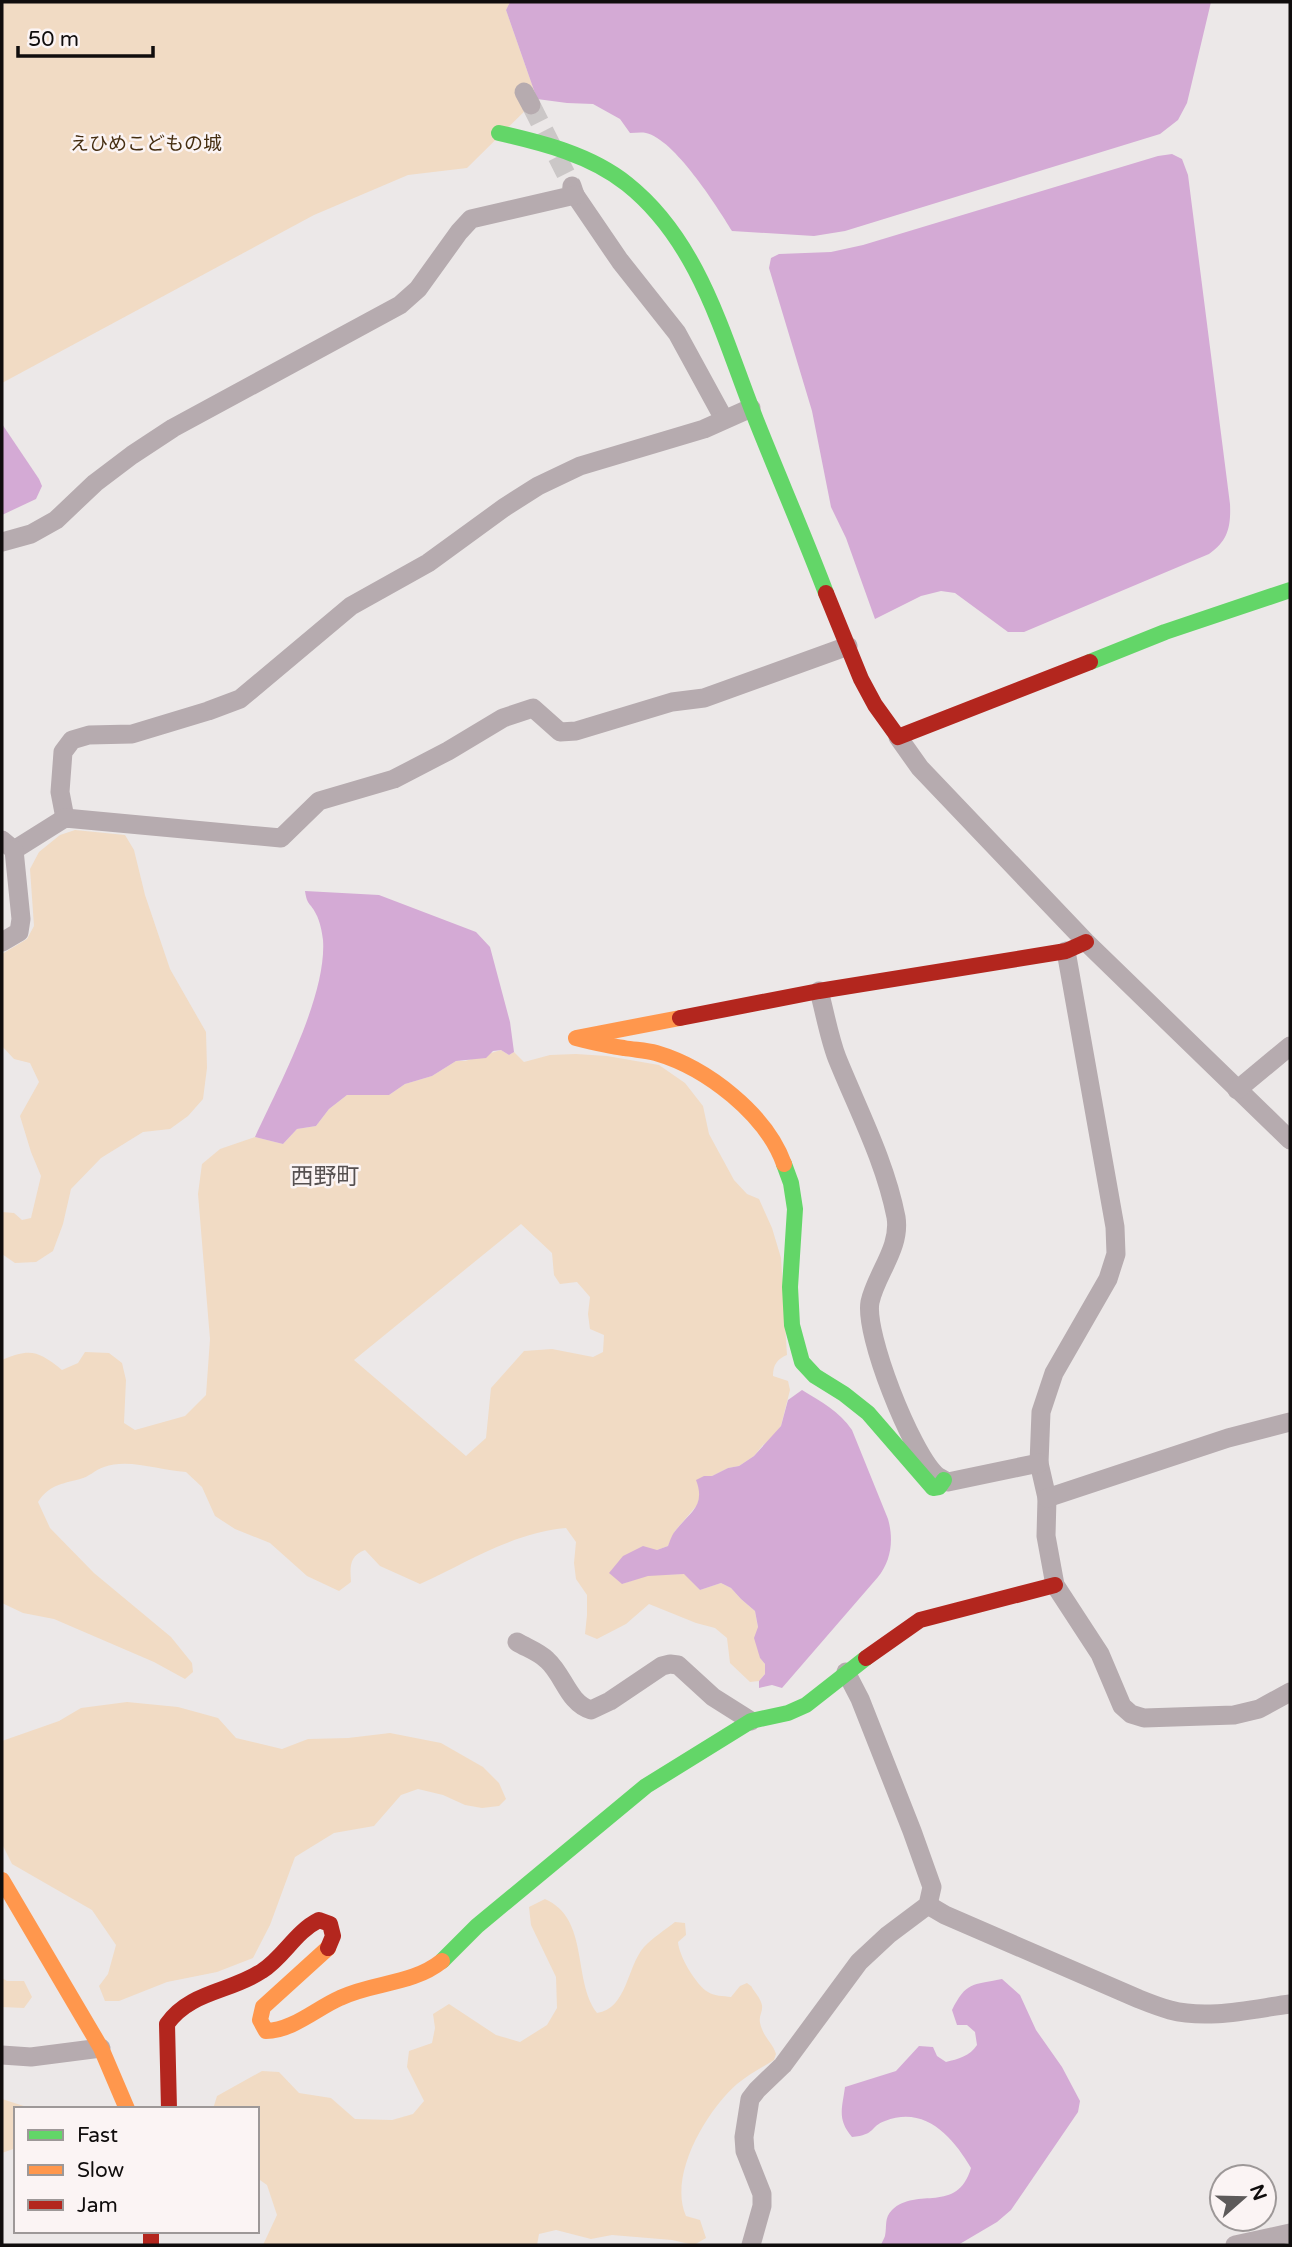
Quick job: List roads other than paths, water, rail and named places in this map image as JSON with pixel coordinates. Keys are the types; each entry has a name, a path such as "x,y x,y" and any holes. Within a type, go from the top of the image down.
{"street":[{"path":"499,133 552,147 605,169 649,204 677,240 704,288 848,646 868,692 898,737 935,784 1086,942 1290,1140"},
{"path":"2,542 31,534 56,520 86,491 123,462 173,429 400,305 418,289 471,219 573,190 620,261 677,333 724,419"},
{"path":"65,818 60,792 63,752 72,740 89,735 132,734 240,699 351,606 428,563 538,486 580,466 704,429 751,408"},
{"path":"898,737 1165,632 1290,590"},
{"path":"2,942 19,932 22,919 8,845 65,818 281,838 319,801 394,779 503,718 533,708 560,732 576,731 672,702 704,698 848,646"},
{"path":"944,1480 939,1487 933,1488 880,1423 856,1402 804,1366 791,1328 795,1209 793,1188 787,1166 774,1142 756,1119 733,1096 681,1063 658,1053 576,1038 819,991 1066,951 1086,942"},
{"path":"1066,951 1115,1227 1116,1254 1108,1279 1054,1373 1041,1412 1039,1463 1047,1498 1046,1536 1055,1585 1100,1654 1122,1706 1131,1714 1144,1718 1234,1715 1259,1709 1290,1692"},
{"path":"819,991 836,1055 886,1180 896,1220 895,1239 870,1303 870,1318 893,1396 907,1428 935,1474 948,1482 1039,1463"},
{"path":"1237,1090 1290,1046"},
{"path":"1047,1498 1228,1438 1290,1422"},
{"path":"169,2107 167,2024 171,2016 180,2007 262,1972 307,1924 319,1920 330,1924 333,1936 328,1949 263,2007 259,2015 260,2025 266,2031 278,2031 341,1997 422,1974 453,1952 477,1926 646,1786 751,1721 788,1713 806,1705 846,1672 920,1620 1055,1585"},
{"path":"517,1643 546,1658 576,1701 592,1710 662,1666 670,1664 684,1668 713,1697 751,1721"},
{"path":"751,2245 762,2206 762,2194 745,2151 744,2137 750,2099 783,2065 859,1962 888,1935 928,1905 932,1887 860,1699 846,1672"},
{"path":"2,1880 101,2048 126,2107"},
{"path":"928,1905 945,1915 1170,2010 1218,2014 1290,2004"},
{"path":"2,2054 31,2057 101,2048"},
{"path":"1234,2245 1290,2232"}],"tunnel":[{"path":"531,105 572,186"}],"district":[{"name":"西野町","path":"325,1177"}],"park label":[{"name":"えひめこどもの城","path":"146,144"}]}
